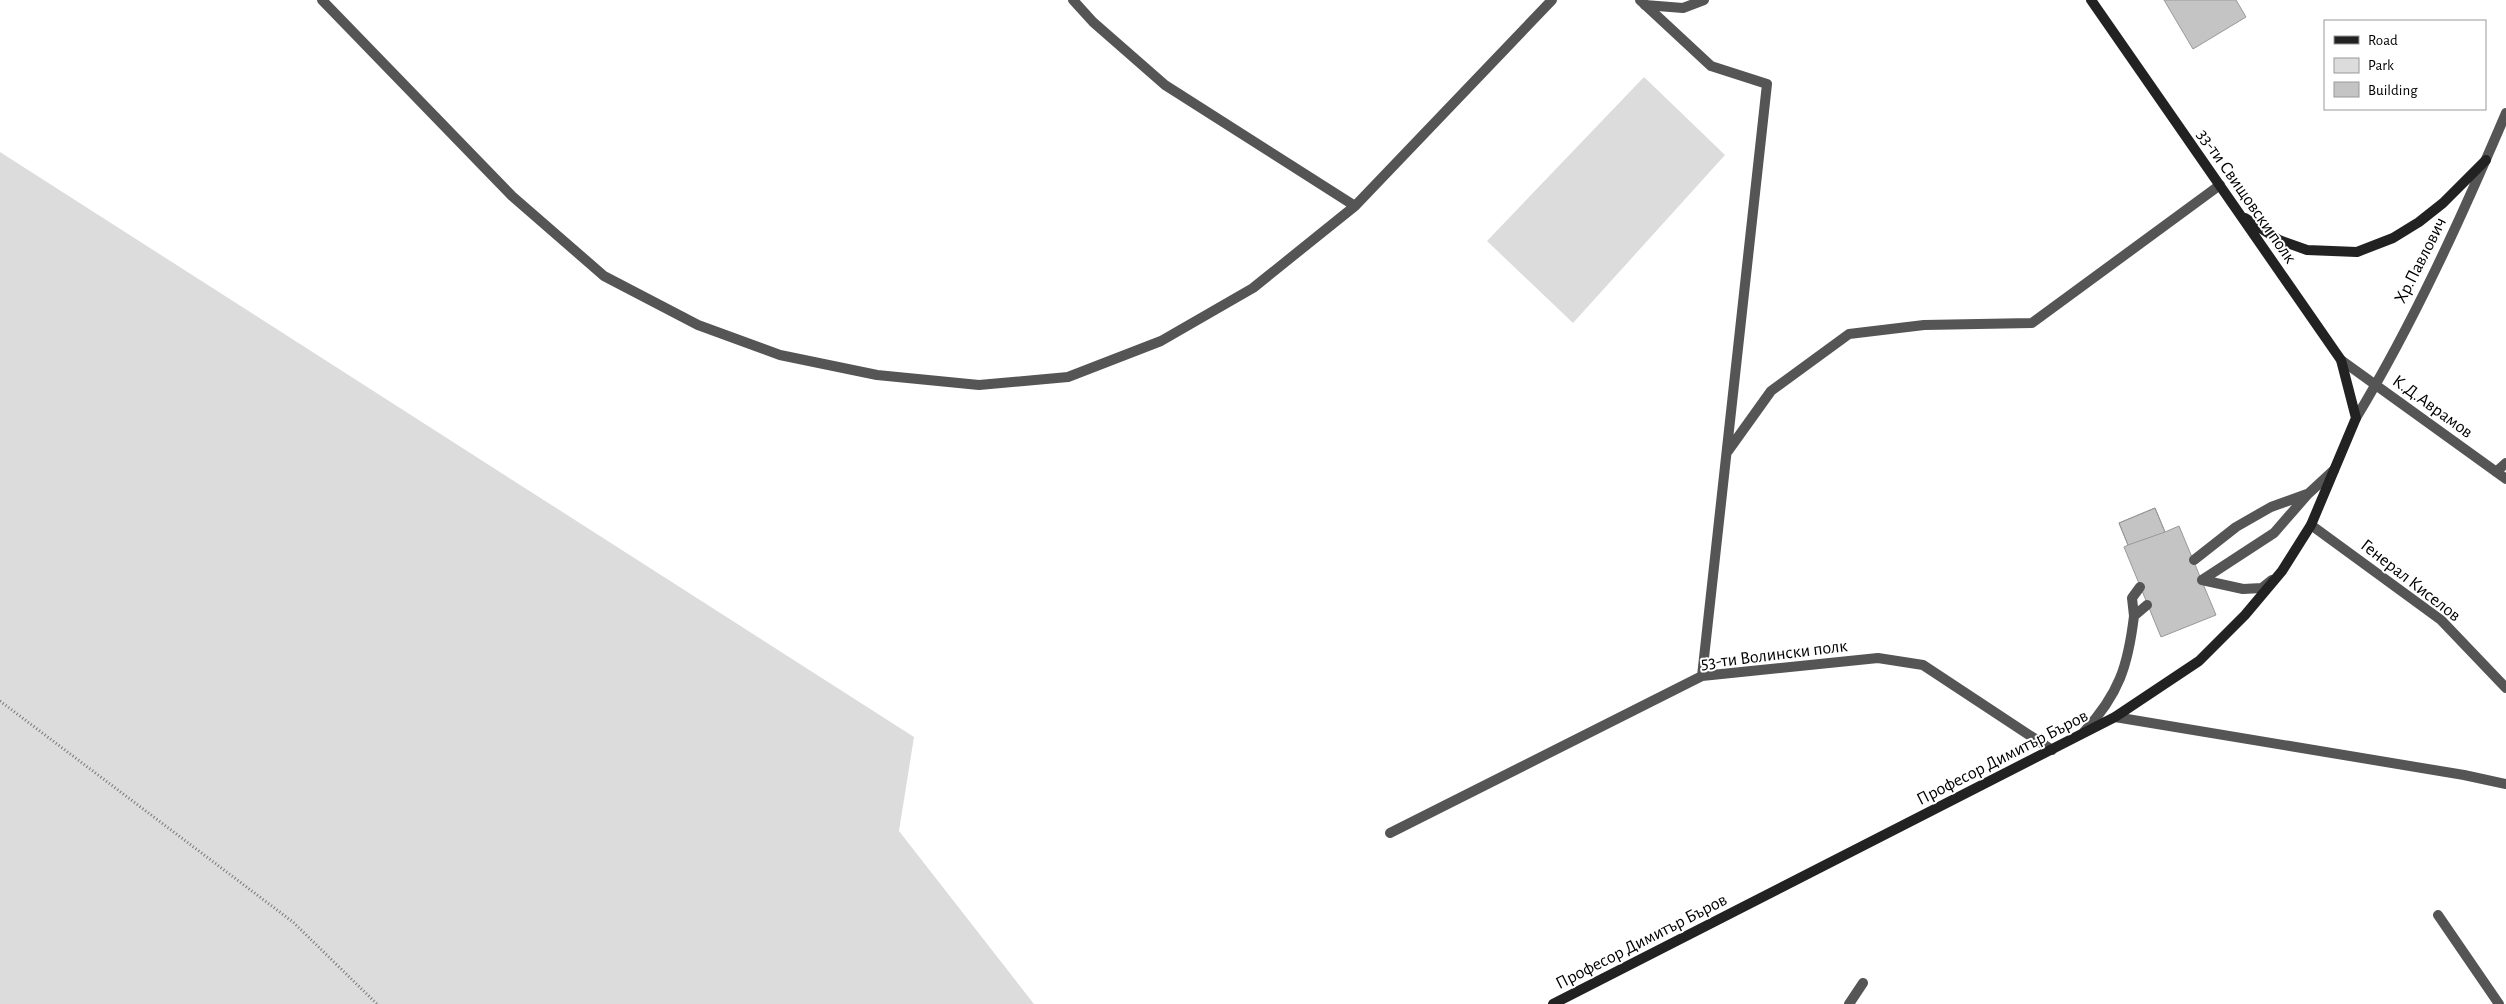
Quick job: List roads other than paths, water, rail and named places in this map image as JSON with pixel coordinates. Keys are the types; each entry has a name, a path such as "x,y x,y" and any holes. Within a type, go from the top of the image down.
{"main road":[{"name":"33-ти Свищовски полк","path":"2091,0 2341,360 2356,418"},
{"path":"2241,216 2279,240 2307,250 2357,252 2393,238 2419,222 2443,203 2486,160"},
{"name":"Професор Димитър Бъров","path":"1553,1004 2115,718 2199,661 2245,615 2282,571 2311,525 2337,468 2356,418"}],"street":[{"path":"322,0 512,196 604,276 698,325 780,355 867,373 979,385 1068,377 1161,341 1253,288 1356,206 1552,0"},
{"path":"1073,0 1093,22 1165,85 1356,206"},
{"path":"1642,2 1683,8 1704,0"},
{"path":"1642,2 1711,66 1767,84 1702,676"},
{"name":"Хр.Павлович","path":"2356,418 2376,385 2472,194 2506,113"},
{"path":"1727,453 1771,391 1849,334 1924,325 2032,323 2220,186"},
{"name":"К.Д.Аврамов","path":"2341,360 2506,480"},
{"path":"2496,472 2506,463"},
{"path":"2282,571 2262,588 2243,589 2202,580 2274,533 2308,494 2337,468"},
{"path":"2194,560 2245,522 2271,507 2308,494"},
{"name":"Генерал Киселов","path":"2311,525 2441,620 2506,688"},
{"path":"2082,735 2104,710 2117,686 2130,653 2134,616 2132,598 2140,587"},
{"path":"2134,616 2147,605"},
{"name":"53-ти Волински полк","path":"1390,833 1702,676 1878,658 1923,665 2052,750"},
{"path":"2115,718 2464,775 2506,784"},
{"path":"2438,915 2499,1004"},
{"path":"1849,1004 1863,983"}]}
